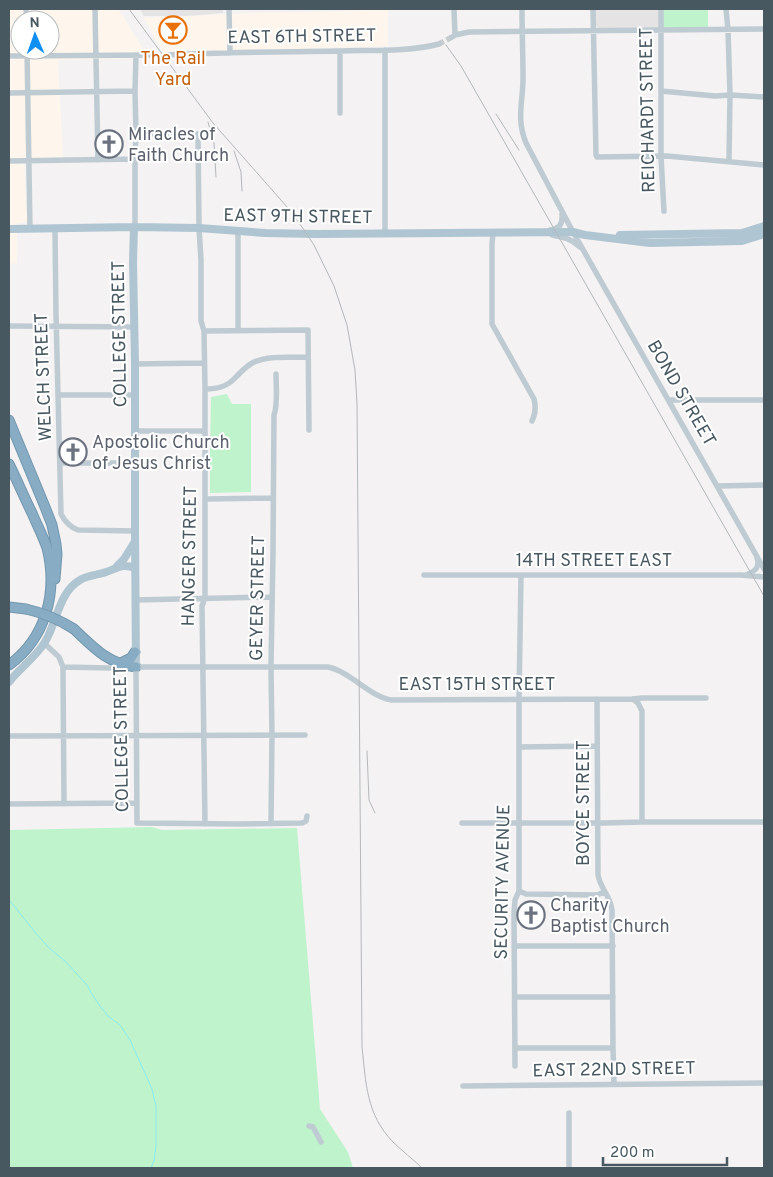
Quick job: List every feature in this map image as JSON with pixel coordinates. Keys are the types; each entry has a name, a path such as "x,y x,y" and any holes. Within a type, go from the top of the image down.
{"highway":[{"path":"9,420 45,506 54,534 57,563 55,580 51,586"},
{"path":"9,464 44,538 51,578 45,618 28,647 9,665"},
{"path":"9,608 26,609 61,621 74,629 103,656 119,664 136,667"},
{"path":"119,664 131,658 135,652"}],"main road":[{"name":"EAST 9TH STREET","path":"586,235 742,233 764,226"},
{"name":"COLLEGE STREET","path":"134,227 132,262 136,364 136,667"},
{"name":"EAST 9TH STREET","path":"9,229 199,228 317,234 573,232 650,243 742,241 764,234"},
{"path":"114,568 124,560 135,541"},
{"path":"124,560 135,564"},
{"path":"9,682 31,660 44,643 70,588 82,578 102,574 125,565 135,564"}],"street":[{"path":"95,9 98,160"},
{"path":"230,9 230,53"},
{"path":"454,9 453,36 469,32 764,29"},
{"path":"522,9 523,79 520,126 526,143 561,210 562,220 559,227 553,230 535,232"},
{"path":"593,9 597,157 661,156 764,165"},
{"name":"REICHARDT STREET","path":"661,9 661,156 664,211"},
{"path":"726,9 730,95 729,162"},
{"name":"EAST 6TH STREET","path":"166,55 385,50 439,44"},
{"path":"385,50 385,233"},
{"path":"340,51 340,113"},
{"path":"60,54 156,55"},
{"name":"COLLEGE STREET","path":"134,227 136,134 134,91 136,55"},
{"path":"27,60 30,228"},
{"path":"661,90 715,96 764,97"},
{"path":"9,93 134,91"},
{"name":"HANGER STREET","path":"136,134 198,134 201,321 204,331 205,598 202,606 205,824"},
{"path":"9,161 135,159"},
{"name":"BOND STREET","path":"561,210 764,569"},
{"name":"WELCH STREET","path":"55,228 60,510 67,523 74,529 135,531"},
{"path":"238,231 238,330"},
{"path":"535,232 572,240 588,257"},
{"path":"493,233 492,324 534,399 536,414 532,421"},
{"path":"9,326 135,327"},
{"path":"204,331 308,330 309,430"},
{"path":"204,390 222,388 235,379 246,367 257,361 270,358 308,358"},
{"path":"136,364 204,362"},
{"name":"GEYER STREET","path":"271,824 271,666 276,374"},
{"path":"59,395 135,395"},
{"path":"669,400 764,400"},
{"path":"135,431 204,431"},
{"path":"60,463 135,463"},
{"path":"718,486 764,485"},
{"path":"205,499 273,498"},
{"path":"754,552 764,563"},
{"path":"741,575 756,570 758,561 754,552"},
{"name":"14TH STREET EAST","path":"424,575 764,576"},
{"name":"SECURITY AVENUE","path":"515,1066 514,914 515,900 519,891 521,575"},
{"path":"135,600 272,597"},
{"path":"44,643 59,657 63,667 64,804"},
{"name":"EAST 15TH STREET","path":"136,667 320,666 342,672 388,699 706,698"},
{"path":"63,667 110,668"},
{"name":"COLLEGE STREET","path":"136,667 136,802 138,823 205,824"},
{"name":"BOYCE STREET","path":"597,699 598,875 600,884 611,904 614,1084"},
{"path":"633,699 638,703 642,711 642,822"},
{"path":"9,736 305,735"},
{"path":"519,747 597,746"},
{"path":"9,804 136,802"},
{"path":"205,824 302,823 306,821 307,816"},
{"path":"462,824 764,822"},
{"path":"519,891 526,894 597,894 604,892"},
{"path":"515,946 612,946"},
{"path":"515,997 613,997"},
{"path":"516,1048 613,1048"},
{"name":"EAST 22ND STREET","path":"463,1086 764,1083"},
{"path":"569,1113 569,1168"},
{"path":"309,1126 314,1129 321,1142"}],"shaded area":[{"path":"9,9 118,9 143,48 126,59 60,60 60,10 10,10 10,60 58,60 63,157 24,158 27,222 17,223 17,263 9,264"},
{"path":"140,9 223,9 223,13 186,16 144,16"},
{"path":"388,9 388,46 163,53 144,18 252,13"},
{"path":"595,9 660,9 660,28 598,28 595,24"}],"green space":[{"path":"661,9 708,9 708,30 661,30"},
{"path":"227,394 232,404 251,404 251,492 210,493 211,397"},
{"path":"152,827 162,830 297,828 320,1109 348,1152 353,1168 10,1168 9,830"}],"waterway":[{"path":"9,901 48,947 66,962 87,985 100,1006 108,1016 120,1025 130,1040 152,1089 156,1106 156,1145 151,1168"}],"tunnel":[{"path":"439,44 452,37"}],"railway":[{"path":"129,9 213,123 288,208 302,227 314,245 334,286 347,325 355,370 357,404 362,1047 366,1085 377,1120 393,1142 422,1168"},
{"path":"446,45 461,66 764,596"},
{"path":"496,114 519,150"},
{"path":"208,122 214,143 216,177"},
{"path":"234,151 241,172 242,191"},
{"path":"367,751 369,800 375,813"}],"place":[{"name":"The Rail Yard","path":"173,30"},
{"name":"Miracles of Faith Church","path":"109,144"},
{"name":"Apostolic Church of Jesus Christ","path":"73,452"},
{"name":"Charity Baptist Church","path":"531,915"}]}
